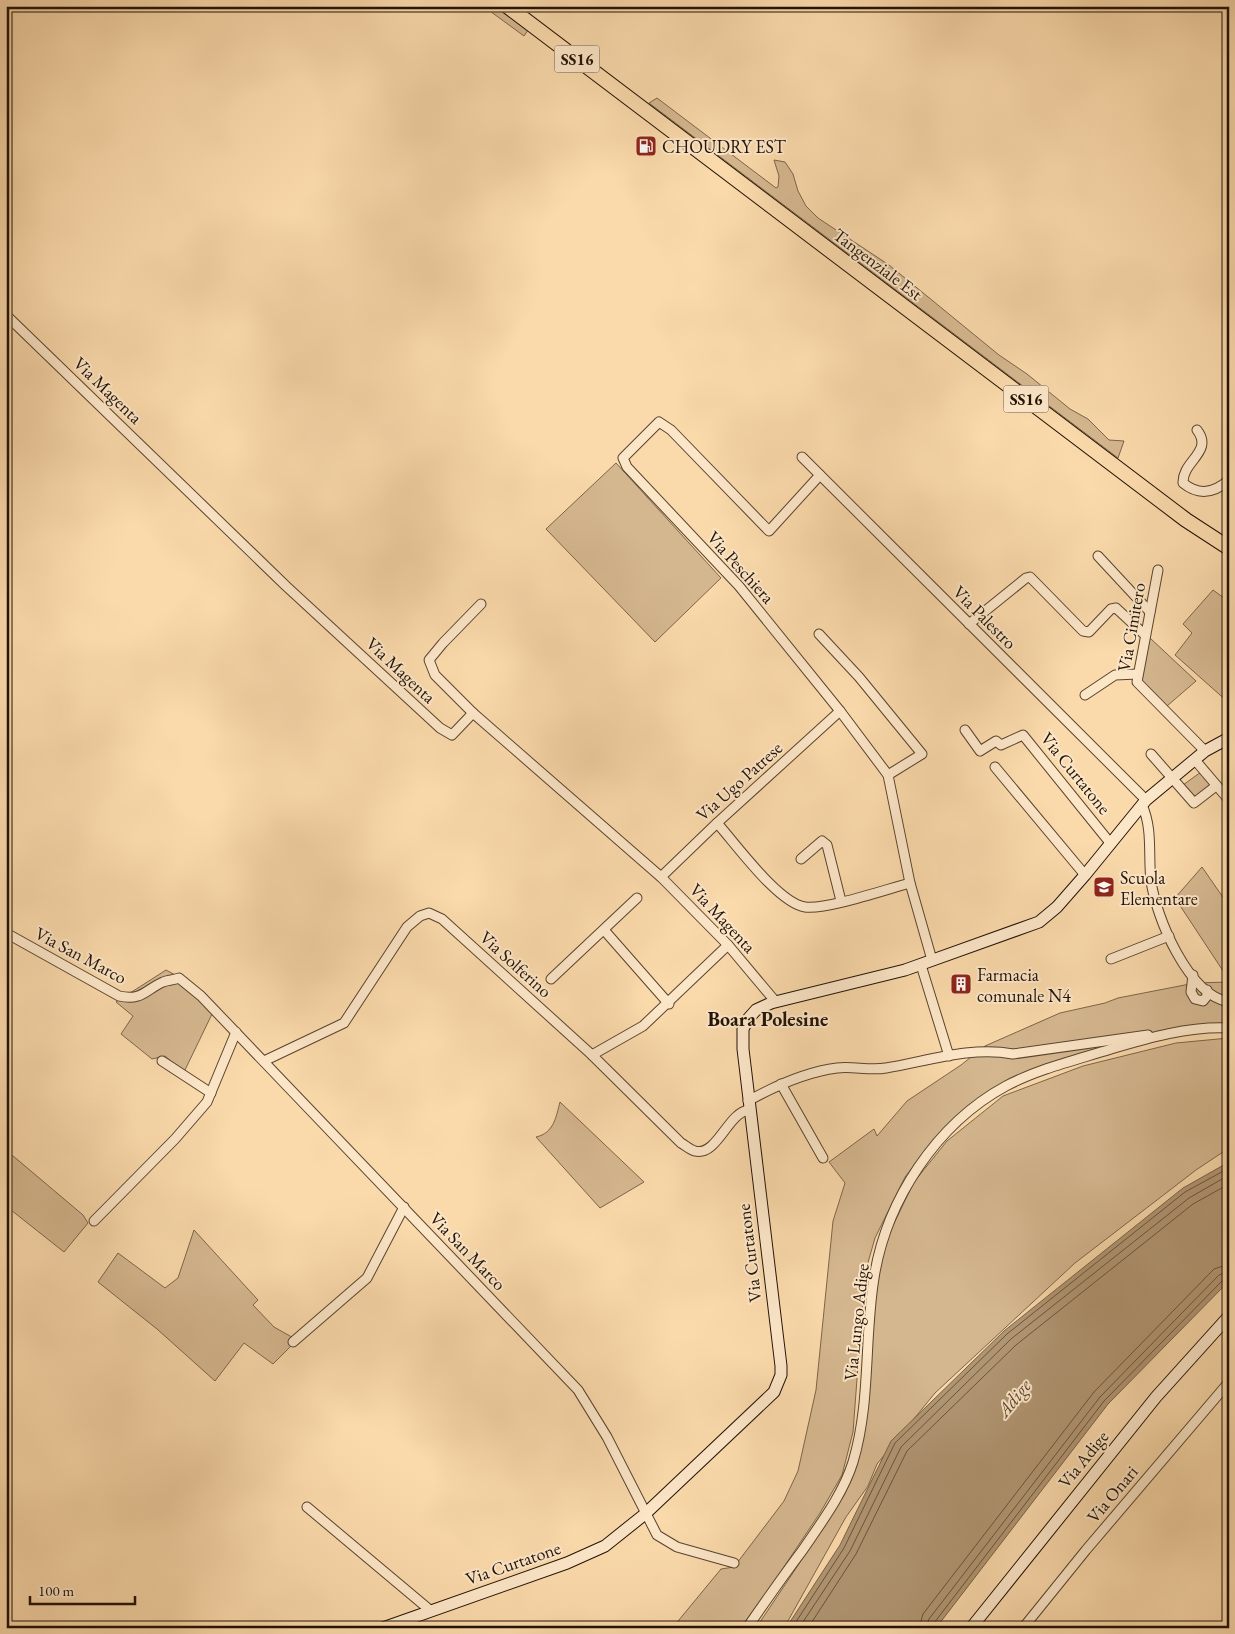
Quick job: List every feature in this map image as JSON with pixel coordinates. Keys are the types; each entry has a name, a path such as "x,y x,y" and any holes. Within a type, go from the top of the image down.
{"main road":[{"name":"Tangenziale Est","path":"507,6 1179,515 1229,548"}],"street":[{"name":"Via Magenta","path":"6,315 286,586 440,728 452,735 472,713 661,877 728,945 776,1001"},
{"name":"Via Peschiera","path":"820,475 770,531 670,430 659,422 623,458 627,467 739,586 840,711 888,775 910,883 932,960"},
{"path":"1197,430 1203,443 1201,453 1185,470 1183,483 1204,492 1216,490 1229,480"},
{"name":"Via Palestro","path":"802,457 1144,802"},
{"path":"1098,556 1150,612"},
{"name":"Via Cimitero","path":"1158,570 1136,682 1205,751"},
{"path":"969,624 1026,578 1030,577 1083,631 1088,632 1111,609 1116,608 1145,635"},
{"path":"472,713 436,675 430,660 442,643 481,604"},
{"path":"820,634 859,677 922,754 888,775"},
{"path":"1085,696 1114,675 1138,674"},
{"name":"Via Ugo Patrese","path":"661,877 717,823 840,711"},
{"name":"Via Curtatone","path":"965,730 980,751 996,741 1001,745 1023,735 1111,844"},
{"name":"Via Curtatone","path":"383,1628 586,1556 617,1538 774,1392 781,1375 748,1105 743,1049 743,1029 752,1014 776,1001 875,978 921,965 974,944 1032,926 1057,907 1144,802 1205,751 1229,738"},
{"path":"1151,754 1173,776 1194,803 1216,786"},
{"path":"1194,760 1229,800"},
{"path":"996,767 1085,875"},
{"path":"1144,802 1147,816 1151,880 1158,912 1185,966 1207,990 1221,1001 1229,1002"},
{"path":"717,823 787,900 798,905 813,907 910,883"},
{"path":"801,860 822,841 827,846 841,901"},
{"path":"552,979 637,898"},
{"name":"Via Solferino","path":"264,1061 344,1023 407,927 420,916 430,912 442,919 592,1055 681,1143 694,1151 702,1151 713,1144 737,1115 748,1105"},
{"path":"604,930 669,1004"},
{"name":"Via San Marco","path":"6,933 119,996 132,999 148,993 163,982 179,978 201,996 578,1390 607,1437 644,1514 657,1535 669,1544 734,1564"},
{"path":"1111,959 1169,936"},
{"path":"592,1055 643,1026 669,1004 728,945"},
{"path":"921,965 949,1056"},
{"path":"1193,975 1191,992 1195,1000 1203,1001 1206,998 1207,990"},
{"name":"Via Lungo Adige","path":"747,1628 821,1523 843,1486 852,1464 864,1401 871,1304 877,1262 888,1225 909,1181 922,1162 957,1122 1004,1087 1053,1067 1158,1036 1229,1028"},
{"path":"94,1221 175,1140 207,1102 236,1032"},
{"path":"748,1105 781,1084 837,1068 884,1069 949,1056 997,1051 1014,1054 1144,1034 1158,1036"},
{"path":"162,1061 210,1093"},
{"path":"781,1084 823,1158"},
{"path":"293,1342 367,1278 404,1207"},
{"name":"Via Adige","path":"971,1628 1156,1397 1229,1316"},
{"name":"Via Onari","path":"1023,1628 1092,1542 1229,1382"},
{"path":"308,1507 431,1611"}],"shaded area":[{"path":"483,6 496,6 528,30 524,36"},
{"path":"657,98 776,188 778,187 779,176 774,160 785,162 793,174 798,191 806,206 818,218 889,265 999,355 1027,374 1070,409 1088,419 1109,440 1124,441 1118,458 649,103"},
{"path":"616,463 721,578 655,642 546,529"},
{"path":"1213,590 1224,598 1229,594 1229,703 1175,655 1192,633 1183,624"},
{"path":"1150,638 1196,681 1167,706 1142,683 1141,677"},
{"path":"1201,772 1211,784 1194,798 1183,785"},
{"path":"1202,867 1229,906 1229,980 1175,898"},
{"path":"166,970 181,978 213,1012 184,1072 165,1056 152,1059 121,1034 133,1016 116,1002"},
{"path":"1229,982 1229,1028 1174,1033 998,1087 939,1134 905,1177 875,1238 865,1273 853,1432 842,1475 820,1513 743,1628 676,1628 674,1626 721,1569 734,1567 784,1501 798,1471 816,1390 833,1221 845,1183 829,1162 874,1129 877,1136 907,1101 961,1065 985,1046 1060,1013 1105,1003 1118,998 1195,983"},
{"path":"1229,1038 1229,1148 1196,1170 1075,1263 935,1393 877,1464 868,1486 846,1517 784,1628 756,1628 829,1519 852,1478 864,1434 875,1275 885,1242 914,1182 947,1141 1003,1096 1083,1066 1176,1043"},
{"path":"560,1102 644,1182 600,1208 536,1137 547,1132 553,1124"},
{"path":"6,1150 83,1215 88,1223 64,1252 6,1206"},
{"path":"194,1230 258,1300 253,1305 274,1327 297,1340 273,1364 244,1343 215,1381 157,1329 98,1282 118,1253 165,1288 178,1278"}],"water":[{"name":"Adige","path":"1229,1162 1229,1281 1108,1404 936,1628 786,1628 840,1545 891,1441 1004,1331 1183,1188"}],"place":[{"name":"CHOUDRY EST","path":"646,146"},
{"name":"Scuola Elementare","path":"1104,887"},
{"name":"Farmacia comunale N4","path":"961,984"}],"district":[{"name":"Boara Polesine","path":"768,1019"}]}
